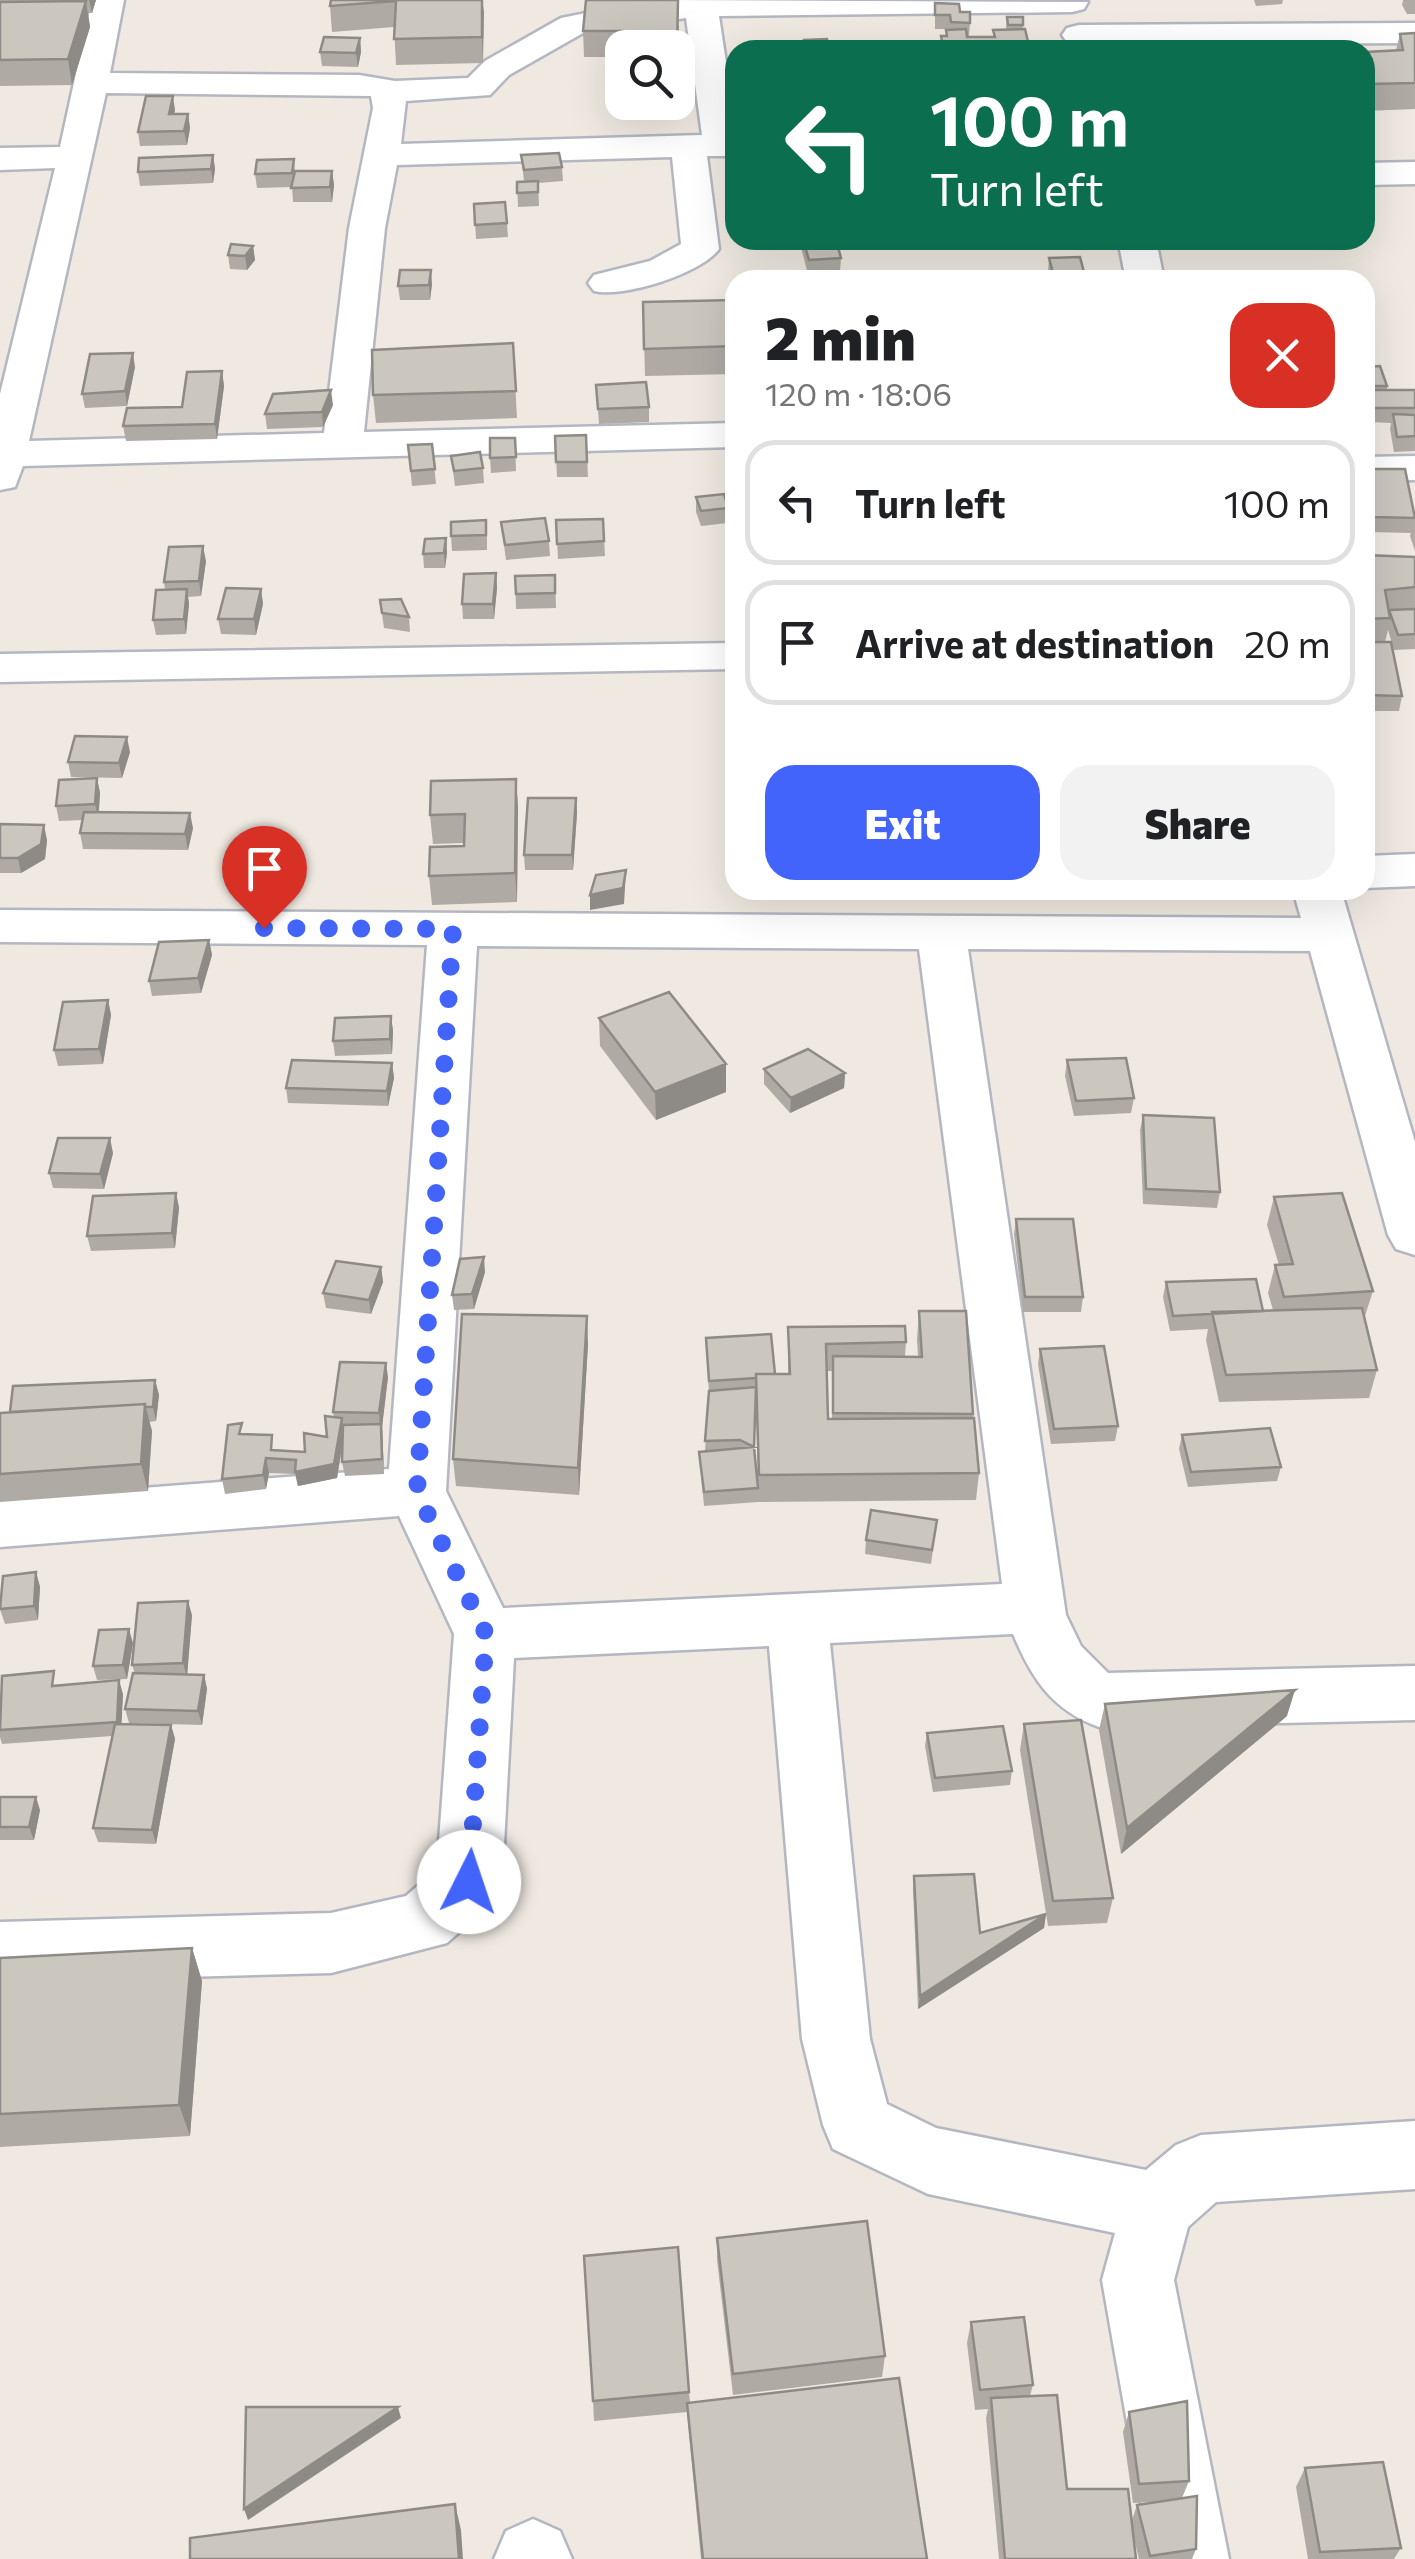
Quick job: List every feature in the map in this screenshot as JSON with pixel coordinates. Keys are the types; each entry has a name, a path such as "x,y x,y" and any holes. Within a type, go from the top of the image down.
{"street":[{"path":"1387,0 1408,33"},
{"path":"90,83 373,86 387,92 478,88 497,68 573,24 701,3 1072,1 1081,40"},
{"path":"607,283 663,269 700,249 715,146 701,3"},
{"path":"93,14 90,83 76,157 2,462 344,444 725,435"},
{"path":"1180,40 1408,33"},
{"path":"344,444 379,155 390,108 387,92"},
{"path":"379,155 715,146"},
{"path":"0,159 76,157"},
{"path":"1375,174 1415,174"},
{"path":"1375,469 1415,468"},
{"path":"0,668 725,656"},
{"path":"1375,872 1415,870"},
{"path":"0,926 941,932 1324,912 1415,1235"},
{"path":"0,1952 331,1943 424,1922 469,1882 486,1634 417,1492 453,929"},
{"path":"941,932 1036,1615 1054,1661 1071,1684 1099,1700 1415,1694"},
{"path":"0,1523 417,1492"},
{"path":"486,1634 1037,1608"},
{"path":"797,1619 836,2039 858,2126 928,2160 1156,2208"},
{"path":"1190,2559 1138,2280 1156,2208 1201,2169 1415,2155"}],"building":[{"path":"331,0 482,0 482,37 394,39 396,1 330,6"},
{"path":"586,0 678,0 677,30 583,31"},
{"path":"86,1 68,59 0,60 0,2"},
{"path":"935,3 959,4 960,12 970,12 970,23 951,22 950,15 935,15"},
{"path":"1007,17 1023,17 1023,25 1008,25"},
{"path":"966,29 967,37 995,37 993,30 1025,29 1028,40 942,40 941,36 947,36 946,30"},
{"path":"1415,33 1415,83 1375,84 1375,51 1403,50 1400,34"},
{"path":"324,37 360,38 356,53 320,52"},
{"path":"146,96 173,96 169,114 188,114 184,131 138,132"},
{"path":"559,153 562,167 524,170 521,155"},
{"path":"213,155 211,169 138,172 139,158"},
{"path":"294,159 292,173 255,174 257,160"},
{"path":"295,171 332,171 330,187 291,188"},
{"path":"538,181 538,192 517,193 517,182"},
{"path":"505,202 507,223 475,225 474,204"},
{"path":"231,244 253,246 245,256 228,255"},
{"path":"806,250 839,250 841,258 809,260"},
{"path":"1080,257 1083,270 1052,270 1049,258"},
{"path":"400,270 431,270 429,285 398,286"},
{"path":"725,300 725,346 644,349 643,302"},
{"path":"513,343 516,391 373,395 372,350"},
{"path":"133,353 125,391 82,394 90,354"},
{"path":"1375,366 1380,366 1387,386 1375,386"},
{"path":"222,371 215,424 123,426 127,408 182,407 187,372"},
{"path":"646,382 649,407 598,409 596,385"},
{"path":"331,390 322,412 265,414 273,394"},
{"path":"1375,390 1415,390 1415,408 1375,408"},
{"path":"1393,414 1415,415 1415,436 1397,437"},
{"path":"586,435 587,462 556,462 555,436"},
{"path":"490,438 515,438 516,457 490,458"},
{"path":"432,444 435,469 411,471 408,445"},
{"path":"480,452 483,468 454,471 451,456"},
{"path":"1375,469 1405,469 1415,518 1375,517"},
{"path":"724,494 725,508 701,511 696,497"},
{"path":"545,518 549,541 505,545 501,522"},
{"path":"603,519 604,541 557,544 556,520"},
{"path":"486,520 486,535 451,536 451,522"},
{"path":"446,538 444,553 423,554 425,539"},
{"path":"203,546 199,581 164,582 169,547"},
{"path":"1375,555 1415,557 1415,587 1385,590 1390,618 1375,619"},
{"path":"496,573 493,604 462,604 464,574"},
{"path":"555,575 555,593 516,594 515,576"},
{"path":"226,588 261,589 254,619 218,619"},
{"path":"187,589 184,619 153,620 156,590"},
{"path":"401,599 409,617 382,613 380,600"},
{"path":"1415,609 1415,634 1398,635 1389,610"},
{"path":"1375,642 1391,642 1402,696 1375,695"},
{"path":"75,736 127,737 119,763 68,762"},
{"path":"97,778 95,804 56,806 59,780"},
{"path":"516,779 515,873 429,876 430,847 464,846 465,814 430,815 431,781"},
{"path":"528,798 576,798 572,855 524,855"},
{"path":"84,812 190,813 185,834 80,833"},
{"path":"0,824 44,825 41,844 18,858 0,858"},
{"path":"626,870 623,888 590,895 596,875"},
{"path":"209,940 198,978 149,981 159,942"},
{"path":"669,992 726,1064 655,1092 599,1018"},
{"path":"108,1000 99,1049 54,1050 63,1002"},
{"path":"391,1016 390,1039 333,1041 335,1018"},
{"path":"808,1049 845,1073 791,1098 764,1069"},
{"path":"1126,1058 1134,1098 1076,1101 1067,1060"},
{"path":"292,1060 392,1063 387,1091 286,1088"},
{"path":"1143,1115 1214,1118 1220,1192 1146,1189"},
{"path":"58,1138 110,1138 100,1174 49,1173"},
{"path":"176,1193 172,1233 87,1236 93,1196"},
{"path":"1342,1193 1373,1291 1284,1297 1275,1265 1293,1264 1274,1197"},
{"path":"1016,1219 1073,1219 1083,1297 1025,1297"},
{"path":"484,1257 472,1294 452,1295 460,1259"},
{"path":"336,1261 381,1267 369,1300 323,1293"},
{"path":"1256,1279 1263,1311 1173,1316 1166,1282"},
{"path":"1362,1308 1377,1370 1226,1375 1212,1312"},
{"path":"919,1311 966,1311 973,1414 833,1413 833,1356 922,1357"},
{"path":"462,1314 587,1316 578,1468 453,1459"},
{"path":"905,1326 906,1342 826,1344 828,1419 974,1418 979,1473 759,1475 756,1374 790,1374 788,1327"},
{"path":"771,1334 775,1374 709,1381 706,1338"},
{"path":"1104,1346 1118,1426 1054,1429 1040,1349"},
{"path":"340,1362 386,1363 379,1413 333,1412"},
{"path":"155,1380 153,1407 145,1404 10,1412 13,1386"},
{"path":"756,1387 754,1447 740,1440 705,1441 709,1391"},
{"path":"145,1404 141,1464 0,1474 0,1413"},
{"path":"325,1416 342,1418 334,1464 295,1472 296,1460 266,1458 263,1475 222,1479 228,1425 242,1423 239,1434 272,1435 271,1450 305,1452 304,1433 327,1437"},
{"path":"381,1424 382,1459 342,1462 343,1425"},
{"path":"1270,1428 1281,1467 1191,1472 1182,1435"},
{"path":"754,1447 758,1488 704,1492 699,1452"},
{"path":"871,1510 937,1520 932,1550 866,1540"},
{"path":"36,1572 34,1606 0,1609 3,1576"},
{"path":"188,1601 183,1663 132,1665 138,1603"},
{"path":"129,1629 123,1665 93,1666 99,1630"},
{"path":"54,1671 52,1686 119,1680 117,1722 0,1730 2,1676"},
{"path":"133,1673 204,1675 198,1711 125,1709"},
{"path":"1295,1690 1127,1828 1105,1704"},
{"path":"1081,1720 1113,1898 1053,1901 1024,1724"},
{"path":"115,1724 171,1725 152,1830 93,1828"},
{"path":"1003,1726 1012,1771 935,1778 927,1733"},
{"path":"0,1797 36,1797 29,1827 0,1827"},
{"path":"974,1874 980,1933 1046,1914 920,1996 914,1876"},
{"path":"192,1948 179,2105 0,2114 0,1958"},
{"path":"867,2221 885,2356 733,2374 717,2238"},
{"path":"678,2247 689,2392 593,2401 584,2256"},
{"path":"1024,2317 1033,2385 980,2390 971,2322"},
{"path":"899,2378 927,2559 703,2559 687,2403"},
{"path":"1057,2395 1067,2489 1128,2489 1136,2559 1005,2559 991,2398"},
{"path":"1187,2401 1189,2481 1139,2484 1129,2412"},
{"path":"246,2407 398,2407 244,2509"},
{"path":"1383,2462 1401,2548 1320,2552 1305,2468"},
{"path":"1197,2496 1196,2549 1150,2556 1137,2505"},
{"path":"455,2504 459,2559 190,2559 190,2538"}],"route":[{"path":"264,928 453,929 417,1492 486,1634 469,1882"}]}
